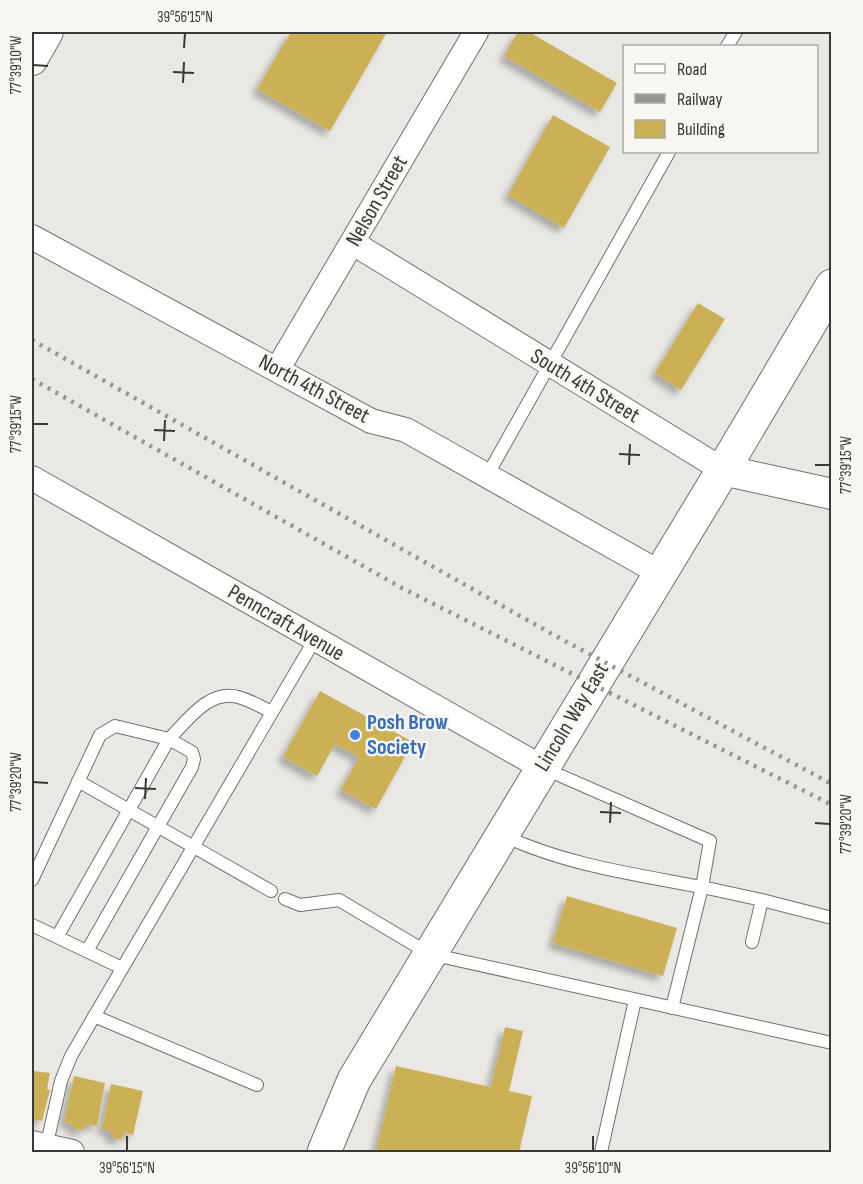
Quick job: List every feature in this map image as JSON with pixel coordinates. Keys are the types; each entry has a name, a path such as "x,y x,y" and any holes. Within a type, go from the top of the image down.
{"highway":[{"name":"Lincoln Way East","path":"324,1152 354,1080 541,767 723,470 831,286"}],"street":[{"path":"32,60 48,32"},
{"name":"Nelson Street","path":"277,370 476,32"},
{"name":"North 4th Street","path":"32,237 371,422 406,430 488,474 660,573"},
{"name":"South 4th Street","path":"353,243 723,470 831,494"},
{"name":"Penncraft Avenue","path":"32,478 541,767"},
{"path":"41,1148 72,1152"}],"lane":[{"path":"728,45 736,32"},
{"path":"488,474 668,153"},
{"path":"41,1148 61,1081 94,1016 315,639"},
{"path":"57,937 169,738 197,710 216,698 238,697 272,712"},
{"path":"32,880 100,735 107,729 115,726 169,738 192,752 194,759 192,767 87,951"},
{"path":"541,767 710,841 702,886 672,1008"},
{"path":"78,781 194,845 271,891"},
{"path":"501,835 534,850 573,862 702,886 831,918"},
{"path":"285,899 300,904 339,900 430,954 831,1043"},
{"path":"752,942 762,900"},
{"path":"32,925 122,968"},
{"path":"601,1152 635,1000"},
{"path":"94,1016 257,1085"}],"building":[{"path":"291,32 387,32 330,131 257,89"},
{"path":"518,32 529,32 617,83 600,112 504,56"},
{"path":"553,115 610,147 564,228 508,195"},
{"path":"698,303 725,319 681,390 655,373"},
{"path":"320,691 413,742 376,809 341,790 359,757 335,744 317,776 283,757"},
{"path":"567,896 677,928 663,976 553,943"},
{"path":"505,1027 523,1031 509,1091 532,1096 519,1152 376,1152 396,1066 491,1087"},
{"path":"33,1071 50,1073 47,1089 50,1090 42,1121 32,1119"},
{"path":"74,1076 105,1083 97,1126 85,1124 84,1130 73,1129 73,1124 64,1122"},
{"path":"111,1084 143,1091 133,1135 124,1132 121,1140 111,1137 111,1131 102,1129"}],"railway":[{"path":"32,340 552,634 832,784"},
{"path":"32,379 402,588 832,805"}],"place":[{"name":"Posh Brow Society","path":"355,735"}]}
